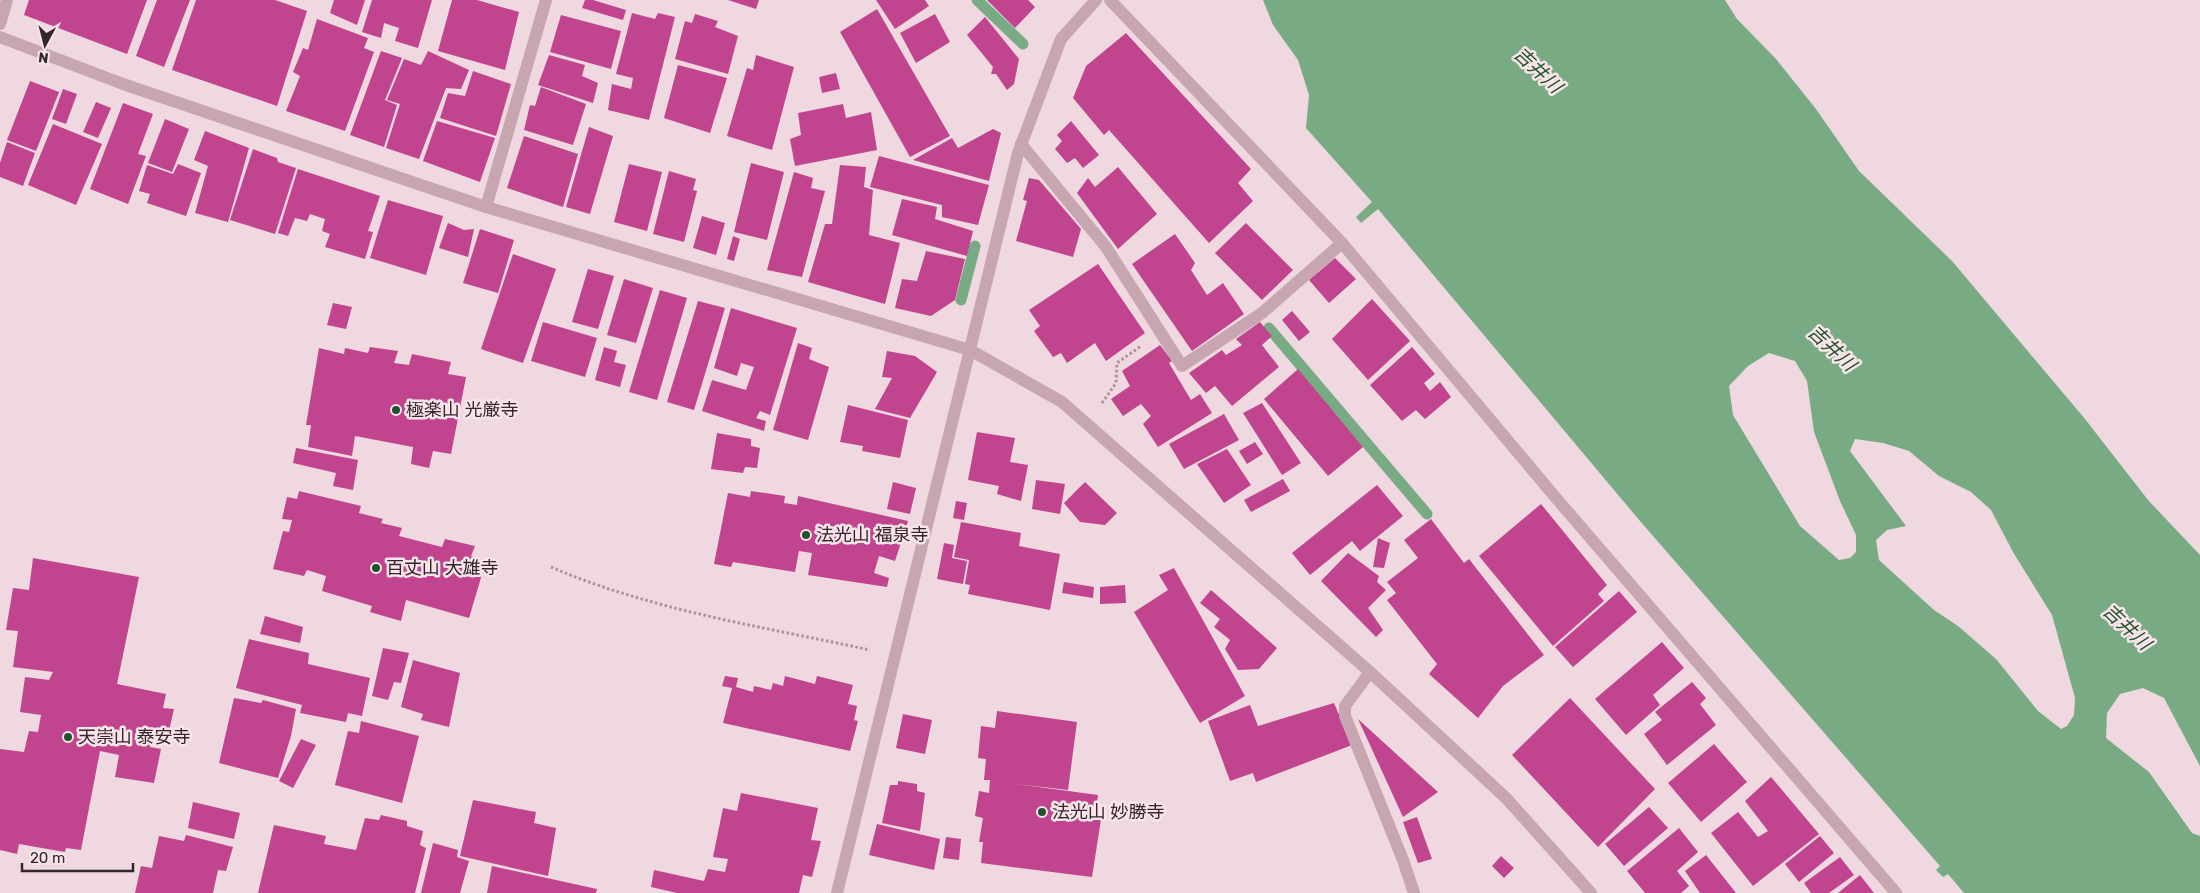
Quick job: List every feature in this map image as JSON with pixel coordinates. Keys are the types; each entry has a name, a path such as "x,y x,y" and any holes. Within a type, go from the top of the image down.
{"street":[{"path":"0,24 7,0"},
{"path":"486,207 546,0"},
{"path":"837,893 1021,144 1061,39 1096,0"},
{"path":"1110,0 1342,243 1556,498 1896,893"},
{"path":"0,37 123,84 486,207 970,350 1062,402 1370,672 1506,798 1591,893"},
{"path":"1021,144 1106,248 1182,366 1262,312 1342,243"},
{"path":"1370,672 1345,706 1345,716 1400,852 1414,893"}],"path":[{"path":"1083,421 1106,399 1116,383 1117,363 1161,332"},
{"path":"551,567 588,583 707,615 895,656"}],"water":[{"name":"吉井川","path":"1263,0 1725,0 1737,19 1776,59 1816,109 1859,171 1952,261 2085,419 2148,500 2200,555 2200,766 2164,698 2143,688 2120,694 2107,713 2106,738 2149,772 2192,833 2200,836 2200,893 1964,893 1948,874 1943,877 1936,870 1940,866 1640,521 1378,209 1361,223 1356,217 1372,202 1306,128 1309,95 1298,60 1273,25","holes":["1769,353 1795,361 1807,381 1814,432 1840,501 1856,535 1856,552 1850,558 1839,560 1800,526 1733,415 1729,386 1748,366","1855,439 1883,443 1909,451 1939,476 1971,492 1991,510 2013,552 2052,615 2075,698 2074,715 2067,726 2061,729 2038,711 1996,659 1958,626 1934,610 1879,560 1876,540 1887,530 1906,526 1850,451"]}],"building":[{"path":"29,0 147,0 127,54 24,15"},
{"path":"157,0 190,0 164,67 136,56"},
{"path":"196,0 275,0 307,11 277,106 172,70"},
{"path":"334,0 365,0 357,25 330,13"},
{"path":"372,0 432,0 418,48 395,41 399,28 384,23 381,38 362,32"},
{"path":"452,0 477,0 519,12 505,70 438,51"},
{"path":"585,0 593,0 626,10 623,20 582,8"},
{"path":"728,0 759,0 756,9"},
{"path":"876,0 925,0 929,6 895,29"},
{"path":"987,0 1028,0 1035,7 1015,28"},
{"path":"877,9 950,136 910,157 840,32"},
{"path":"632,13 655,19 658,13 675,17 649,120 608,110 612,84 631,89 633,78 616,74"},
{"path":"695,14 718,21 715,27 738,36 728,74 675,59 685,21 692,23"},
{"path":"935,14 950,42 916,63 900,33"},
{"path":"561,15 621,31 611,69 550,52"},
{"path":"985,17 1019,59 1014,84 1007,90 996,74 991,74 993,67 967,35"},
{"path":"317,19 368,38 364,48 374,52 345,131 286,111 300,76 293,72 303,48 308,50"},
{"path":"1126,33 1251,169 1238,183 1253,201 1209,243 1109,130 1104,135 1073,98 1086,66"},
{"path":"381,51 402,58 385,100 397,105 384,147 350,135"},
{"path":"428,51 469,70 461,89 446,88 419,159 386,148 400,104 387,100 404,59 421,65"},
{"path":"549,55 585,65 582,76 598,83 593,103 538,85"},
{"path":"756,55 794,67 772,150 727,136 747,68 753,70"},
{"path":"678,65 727,78 710,133 664,118"},
{"path":"473,71 511,84 496,136 440,118 448,93 465,96"},
{"path":"836,73 840,89 822,93 819,77"},
{"path":"30,81 59,92 36,151 7,140"},
{"path":"541,87 586,104 573,145 524,130 530,105 535,106"},
{"path":"63,89 77,94 66,124 52,119"},
{"path":"96,102 111,108 98,138 83,132"},
{"path":"123,103 153,114 138,154 146,156 128,204 90,189"},
{"path":"843,104 846,118 871,112 877,150 795,166 790,139 801,135 798,113"},
{"path":"165,119 189,129 172,172 148,163"},
{"path":"437,121 495,138 480,182 423,161"},
{"path":"1071,121 1099,155 1083,168 1075,158 1067,163 1055,149 1062,141 1057,135"},
{"path":"53,124 102,144 76,205 28,185"},
{"path":"589,127 613,136 590,214 566,207"},
{"path":"993,129 1001,133 989,181 913,160 952,138 958,148"},
{"path":"205,131 249,148 228,222 195,213 208,166 194,160"},
{"path":"524,136 578,154 563,207 507,188"},
{"path":"7,142 35,153 23,186 0,177 0,163"},
{"path":"253,149 277,158 278,162 296,168 275,234 230,220"},
{"path":"879,156 989,185 978,225 942,217 942,205 870,187"},
{"path":"751,163 784,172 767,240 734,232"},
{"path":"178,164 201,173 186,216 147,203 150,194 139,191 147,165 173,174"},
{"path":"629,164 662,172 647,231 614,222"},
{"path":"840,165 866,167 864,187 873,190 869,235 900,243 885,304 808,282 825,224 832,224"},
{"path":"1118,167 1157,214 1118,249 1077,193 1088,178 1095,187"},
{"path":"298,169 380,196 368,231 373,232 365,259 325,247 330,234 322,231 325,219 310,214 307,221 295,218 288,236 278,233"},
{"path":"669,171 696,179 693,190 697,191 684,242 653,234"},
{"path":"794,172 813,178 811,188 825,191 802,277 767,270"},
{"path":"1029,178 1039,180 1081,229 1073,257 1016,241 1027,201 1023,200"},
{"path":"902,199 937,207 935,219 973,231 967,256 892,235"},
{"path":"388,200 443,216 426,275 370,258"},
{"path":"702,216 725,223 716,255 693,248"},
{"path":"448,223 464,230 474,229 468,257 439,248"},
{"path":"1246,223 1293,270 1262,300 1215,253"},
{"path":"480,229 514,240 498,293 463,283"},
{"path":"1175,234 1195,263 1191,270 1207,295 1223,283 1244,314 1192,351 1132,264"},
{"path":"733,236 740,239 734,261 727,259"},
{"path":"926,251 965,259 955,300 931,316 895,308 902,279 917,281"},
{"path":"513,254 556,269 523,363 481,349"},
{"path":"1335,258 1356,279 1329,303 1309,280"},
{"path":"1098,264 1145,333 1106,361 1095,343 1067,363 1061,353 1053,357 1034,331 1040,326 1029,310"},
{"path":"588,269 614,276 598,329 572,322"},
{"path":"624,279 653,288 636,343 607,335"},
{"path":"660,290 687,298 657,400 629,392"},
{"path":"1372,299 1410,341 1368,380 1332,339"},
{"path":"698,301 725,308 694,410 667,402"},
{"path":"333,303 352,307 346,329 327,325"},
{"path":"731,308 797,328 770,415 760,411 756,418 766,421 764,431 702,411 712,380 746,390 754,367 741,363 737,376 714,368"},
{"path":"1292,311 1310,332 1299,341 1282,320"},
{"path":"543,322 597,338 585,377 531,361"},
{"path":"1260,322 1272,336 1262,345 1279,367 1232,406 1215,386 1206,393 1189,373 1222,350 1226,355 1242,345 1236,339"},
{"path":"798,343 812,348 809,359 829,367 808,440 773,430"},
{"path":"1160,345 1172,361 1169,363 1191,400 1200,394 1212,413 1158,447 1143,424 1151,416 1141,404 1123,416 1111,399 1130,386 1122,371"},
{"path":"370,347 398,351 394,363 409,365 412,354 451,362 448,374 466,377 451,454 433,451 429,468 411,464 413,447 355,436 352,456 308,447 311,425 306,425 319,348 344,354 345,348 368,353"},
{"path":"604,347 617,351 614,362 626,365 620,387 595,380"},
{"path":"1412,347 1435,374 1424,383 1430,391 1440,382 1451,397 1425,419 1416,410 1402,421 1370,385"},
{"path":"887,351 915,356 937,372 910,418 875,409 892,378 882,377"},
{"path":"1298,369 1363,447 1328,476 1264,399"},
{"path":"1262,403 1301,463 1282,475 1243,413"},
{"path":"848,405 908,420 900,458 862,451 863,446 840,442"},
{"path":"1224,414 1239,440 1184,469 1169,444"},
{"path":"977,432 1015,438 1010,462 1028,465 1021,501 997,494 999,486 968,480"},
{"path":"717,433 751,439 751,446 760,448 757,468 745,467 743,473 711,469"},
{"path":"1255,442 1263,454 1247,464 1239,451"},
{"path":"296,448 358,460 353,490 333,486 336,473 293,463"},
{"path":"1227,449 1251,485 1224,503 1197,464"},
{"path":"1283,479 1290,491 1251,512 1244,500"},
{"path":"1036,480 1065,484 1060,514 1032,509"},
{"path":"893,482 916,488 910,514 887,509"},
{"path":"1085,482 1117,513 1105,525 1080,522 1064,503"},
{"path":"1377,485 1403,516 1360,551 1352,541 1310,575 1292,553"},
{"path":"299,491 361,506 359,513 383,519 381,523 402,528 399,536 442,547 445,539 475,546 471,556 486,561 469,618 406,600 401,621 370,612 372,606 322,591 326,576 307,570 304,576 273,569 283,531 289,532 292,520 282,519 287,497 297,499"},
{"path":"751,491 785,496 784,503 797,505 798,496 908,521 895,561 879,556 874,573 889,578 887,587 808,575 812,553 799,551 795,572 733,562 731,567 714,564 728,493 750,497"},
{"path":"956,501 967,503 964,520 953,518"},
{"path":"1541,504 1607,585 1598,594 1604,601 1553,646 1479,556"},
{"path":"1431,519 1464,563 1469,559 1544,655 1503,686 1478,718 1429,674 1437,664 1387,600 1396,593 1387,582 1418,558 1404,540"},
{"path":"961,522 1021,533 1019,546 1060,554 1050,610 968,594 970,585 965,584 969,560 954,557"},
{"path":"1378,538 1390,543 1384,568 1373,567"},
{"path":"944,543 954,545 952,558 967,561 963,584 937,579"},
{"path":"1348,553 1379,576 1377,582 1386,590 1368,608 1383,630 1376,637 1321,581"},
{"path":"33,558 139,577 117,684 166,694 163,708 174,709 168,735 152,732 150,747 161,749 154,783 115,777 119,755 100,751 81,850 66,848 65,852 19,844 17,854 0,850 0,749 24,752 29,731 38,732 41,715 20,712 25,677 49,680 53,672 13,667 18,631 6,630 13,588 29,590"},
{"path":"1174,568 1245,696 1200,723 1134,612 1168,590 1159,575"},
{"path":"1064,582 1094,587 1093,598 1062,593"},
{"path":"1125,585 1126,603 1100,604 1100,587"},
{"path":"1211,590 1277,648 1259,669 1238,670 1225,649 1230,640 1214,627 1220,619 1200,603"},
{"path":"1619,591 1637,612 1573,667 1555,647"},
{"path":"265,616 303,627 300,643 260,634"},
{"path":"249,639 309,653 308,664 370,678 362,716 348,713 346,722 300,713 302,705 236,688"},
{"path":"1662,642 1684,668 1653,695 1660,705 1626,735 1595,699"},
{"path":"383,648 409,653 401,683 394,682 388,700 372,696"},
{"path":"413,660 460,673 449,727 421,720 423,714 401,707"},
{"path":"725,676 738,678 736,687 753,692 754,686 771,690 773,683 783,686 785,676 815,684 817,676 853,685 848,704 857,706 854,720 858,721 850,751 723,723 732,688 722,686"},
{"path":"1692,682 1706,698 1700,704 1716,725 1667,765 1644,734 1662,720 1655,712"},
{"path":"234,698 261,703 263,700 296,709 291,736 278,778 219,763"},
{"path":"1570,698 1655,789 1598,847 1512,755"},
{"path":"1334,703 1352,745 1256,782 1253,773 1230,781 1208,721 1250,705 1258,726"},
{"path":"997,711 1077,722 1068,790 1008,783 1098,795 1096,811 1102,813 1092,877 981,863 983,842 979,842 983,818 975,816 979,791 989,793 990,780 984,780 986,759 978,758 981,726 995,728"},
{"path":"903,714 932,720 925,754 896,748"},
{"path":"1358,719 1438,792 1403,817"},
{"path":"361,721 419,736 402,803 335,785 348,731 359,733"},
{"path":"301,739 316,745 293,788 279,781"},
{"path":"1714,744 1747,782 1701,822 1668,783"},
{"path":"1771,777 1819,834 1753,886 1711,833 1738,812 1758,837 1768,831 1745,801"},
{"path":"898,781 917,784 917,791 925,793 920,831 882,823 890,785 898,785"},
{"path":"741,793 818,808 811,840 821,841 812,877 803,875 799,893 677,893 651,887 654,870 704,881 708,869 725,872 728,859 713,857 723,808 737,811"},
{"path":"473,800 536,812 534,823 556,828 548,876 460,856"},
{"path":"193,802 240,813 234,839 188,828"},
{"path":"1649,807 1668,828 1624,866 1605,844"},
{"path":"381,815 407,821 407,826 423,831 420,845 426,848 415,893 258,893 274,825 326,836 324,844 356,850 365,818 379,820"},
{"path":"1417,817 1432,859 1418,863 1403,822"},
{"path":"877,824 940,839 934,870 869,855"},
{"path":"1679,828 1698,852 1677,871 1689,886 1681,893 1645,893 1627,871"},
{"path":"186,835 233,847 226,871 218,870 213,893 135,893 141,866 152,868 159,836 184,841"},
{"path":"1820,836 1834,853 1799,882 1785,864"},
{"path":"946,837 961,839 959,860 943,858"},
{"path":"433,843 458,850 457,857 469,861 460,893 421,893"},
{"path":"1706,855 1736,893 1700,893 1685,871"},
{"path":"1501,856 1514,868 1504,878 1492,866"},
{"path":"1840,857 1854,875 1829,893 1811,893 1804,883"},
{"path":"492,866 597,889 596,893 487,893"},
{"path":"1860,875 1874,893 1838,893"}],"waterway":[{"path":"977,0 1023,44"},
{"path":"961,300 975,246"},
{"path":"1269,328 1427,514"}],"place":[{"name":"極楽山 光厳寺","path":"396,410"},
{"name":"法光山 福泉寺","path":"806,535"},
{"name":"百丈山 大雄寺","path":"376,568"},
{"name":"天崇山 泰安寺","path":"68,737"},
{"name":"法光山 妙勝寺","path":"1042,812"}]}
